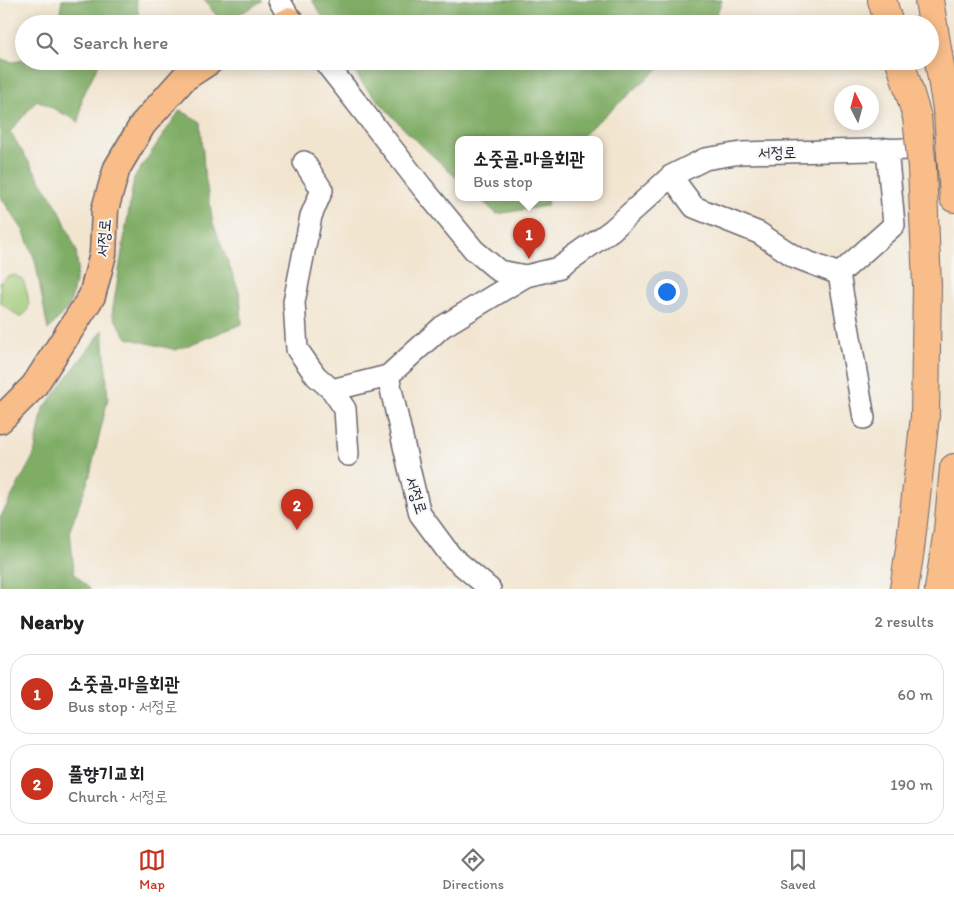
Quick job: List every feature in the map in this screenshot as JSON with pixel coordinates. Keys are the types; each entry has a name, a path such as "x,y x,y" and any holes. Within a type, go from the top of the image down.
{"highway":[{"path":"882,0 886,15"},
{"path":"929,0 931,15"},
{"path":"939,61 953,157 954,198"},
{"path":"903,70 917,117 922,168 927,284 924,416 904,589"},
{"path":"939,589 948,530 954,468"}],"main road":[{"name":"서정로","path":"0,420 34,386 92,296 103,254 105,209 117,168 144,124 184,78 196,70"}],"street":[{"name":"서정로","path":"331,70 422,187 474,250 499,271 526,276"},
{"name":"서정로","path":"332,390 388,376 442,327 526,276 559,268 612,230 671,176 705,158 741,153 888,150 953,157"},
{"path":"839,274 894,225 888,150"},
{"path":"304,162 322,190 311,216 294,302 298,349 316,376 332,390 345,409 348,455"},
{"path":"671,176 694,207 759,233 795,257 839,274"},
{"path":"839,274 864,418"},
{"name":"서정로","path":"388,376 420,514 451,556 490,589"}],"green space":[{"path":"62,0 136,0 139,15 60,15"},
{"path":"204,0 262,1 238,15 216,15"},
{"path":"312,0 722,0 716,15 321,15"},
{"path":"0,59 15,62 15,70 96,70 82,98 79,122 37,100 10,132 60,211 76,250 78,268 70,305 48,330 35,260 23,230 0,196"},
{"path":"354,70 657,70 582,136 455,136 455,176 406,131 362,83"},
{"path":"180,110 201,122 204,169 213,223 240,294 242,324 176,350 127,338 112,314 134,178"},
{"path":"482,201 548,201 547,206 497,214"},
{"path":"14,275 23,279 28,295 29,306 27,311 19,317 0,302 0,283 6,277"},
{"path":"103,330 108,398 90,475 70,530 74,573 90,589 0,589 0,518 34,455 43,409"}],"place":[{"name":"소줏골.마을회관","path":"529,259"},
{"name":"풀향기교회","path":"297,530"}]}
